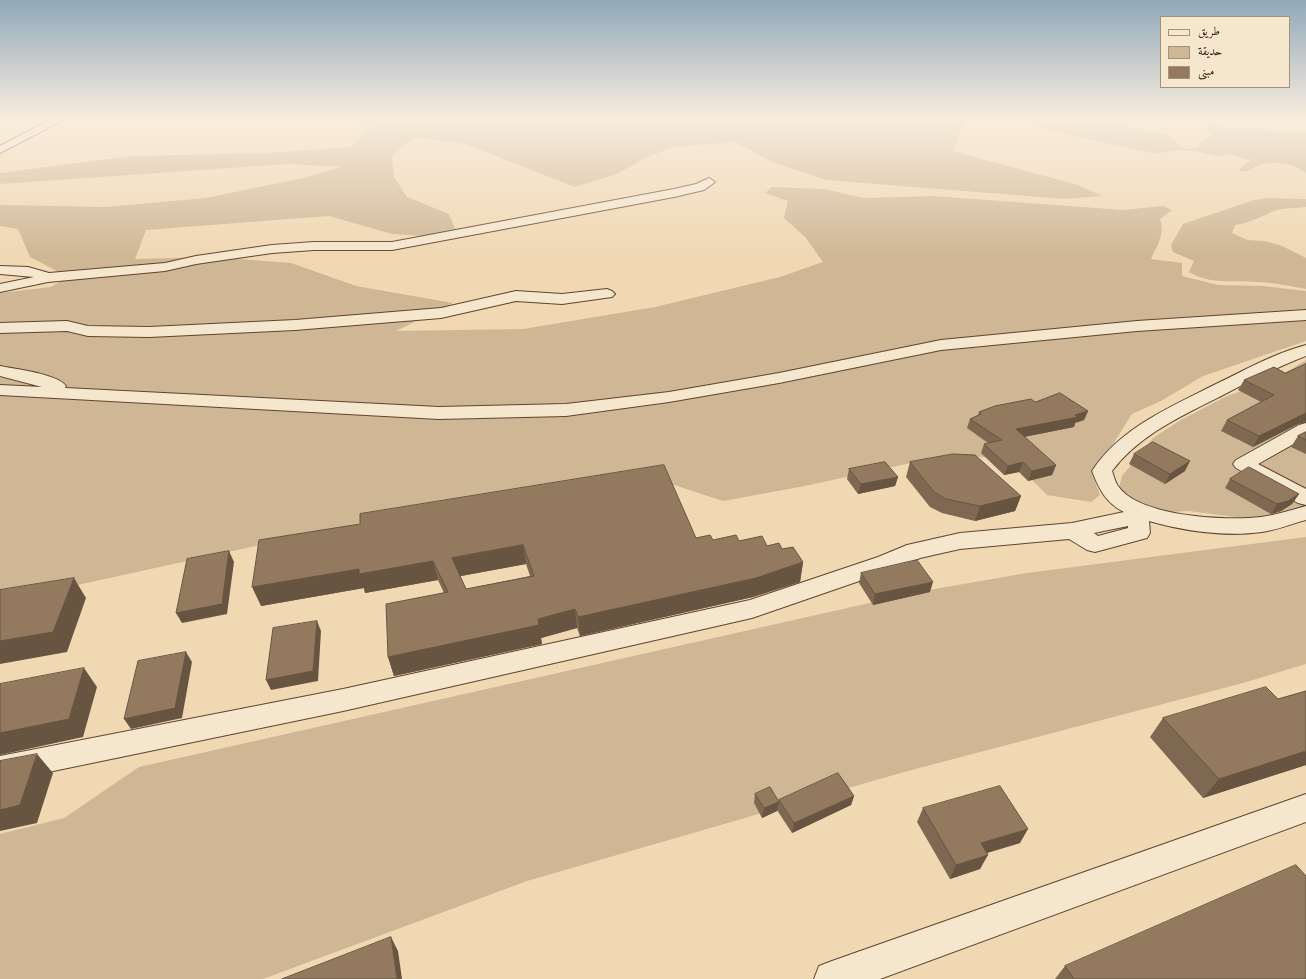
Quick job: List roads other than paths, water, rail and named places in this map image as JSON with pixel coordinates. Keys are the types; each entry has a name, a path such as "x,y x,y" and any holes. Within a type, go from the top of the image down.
{"street":[{"path":"0,288 28,284 47,278 165,267 196,260 291,247 392,246 674,193 700,187 709,182"},
{"path":"0,270 41,274 47,278"},
{"path":"0,328 67,326 88,331 149,332 296,325 378,317 441,313 516,296 562,299 607,294"},
{"path":"0,390 439,413 566,410 676,396 942,346 1137,326 1306,315"},
{"path":"1142,515 1113,495 1103,481 1102,470 1111,457 1167,416 1277,360 1306,350"},
{"path":"0,371 32,378 78,394"},
{"path":"1306,430 1243,464 1306,498"},
{"path":"0,769 343,700 752,609 922,550 960,541 1072,531 1142,515 1192,523 1257,525 1306,513"},
{"path":"832,979 1306,808"}]}
